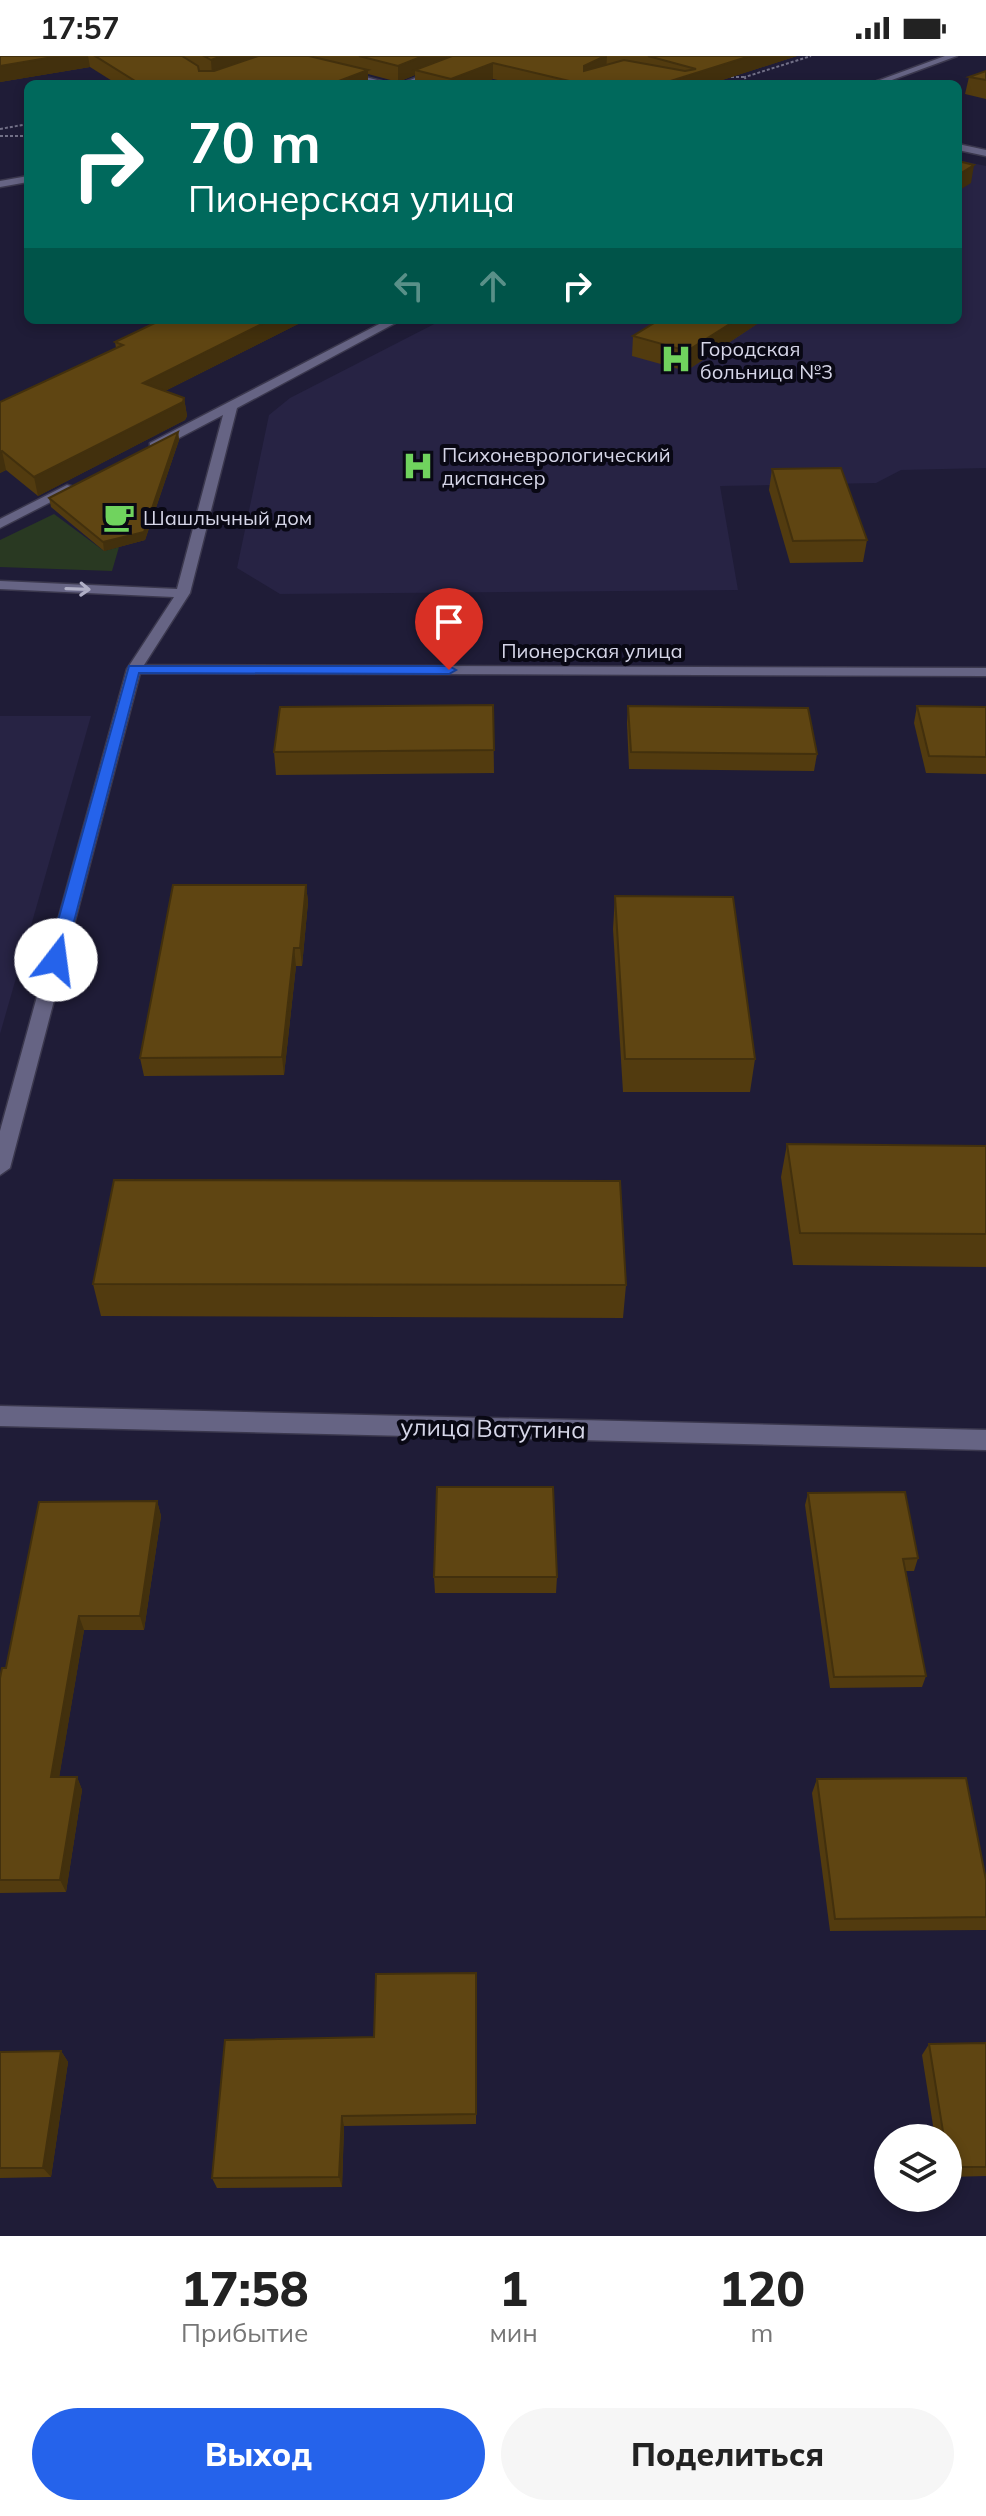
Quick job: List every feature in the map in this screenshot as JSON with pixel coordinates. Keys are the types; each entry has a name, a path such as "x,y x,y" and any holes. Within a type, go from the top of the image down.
{"street":[{"path":"415,80 479,56"},
{"path":"884,80 953,56"},
{"path":"338,73 366,80"},
{"path":"962,148 986,153"},
{"path":"0,184 24,180"},
{"path":"139,454 387,324"},
{"path":"0,1168 134,669 183,593 231,406"},
{"path":"0,524 83,482"},
{"path":"0,585 183,593"},
{"name":"Пионерская улица","path":"134,669 986,672"},
{"name":"улица Ватутина","path":"0,1416 986,1440"}],"path":[{"path":"714,75 745,77 811,56"},
{"path":"0,129 24,125"},
{"path":"0,136 24,136"}],"shaded area":[{"name":"Городская больница №3","path":"962,161 986,166 986,468 901,470 876,483 720,486 738,590 280,594 237,568 269,415 290,398 434,324 962,324"},
{"path":"0,716 91,716 0,1034"}],"green space":[{"path":"54,514 104,551 119,547 112,571 0,567 0,540"}],"building":[{"path":"0,56 59,56 0,66"},
{"path":"95,56 182,56 198,66 199,71 214,71 258,56 309,56 368,70 342,80 134,80"},
{"path":"359,56 423,56 398,66"},
{"path":"452,56 605,56 584,66 584,71 624,60 685,71 696,69 648,56 750,56 674,80 565,80 493,63 451,79 415,70"},
{"path":"986,71 986,80 969,77"},
{"path":"962,162 974,165 962,172"},
{"path":"153,324 262,324 143,383 184,398 183,402 34,477 0,452 0,402 123,345 115,342"},
{"path":"652,324 730,324 687,351 633,336"},
{"path":"178,432 144,532 103,542 49,498"},
{"path":"841,468 867,540 793,541 772,469"},
{"path":"493,705 494,750 274,752 280,707"},
{"path":"628,706 808,708 817,754 631,752"},
{"path":"917,706 986,707 986,757 929,756"},
{"path":"173,885 306,885 300,948 294,948 282,1057 140,1058"},
{"path":"615,896 733,897 755,1059 625,1059"},
{"path":"787,1144 986,1146 986,1234 800,1233"},
{"path":"114,1180 620,1181 626,1285 93,1284"},
{"path":"437,1487 553,1487 557,1577 434,1577"},
{"path":"905,1492 918,1558 903,1559 926,1676 834,1677 808,1493"},
{"path":"157,1501 140,1616 79,1616 51,1777 77,1777 60,1880 0,1880 0,1678 2,1668 6,1668 39,1502"},
{"path":"966,1778 986,1880 986,1917 835,1919 817,1779"},
{"path":"476,1973 476,2114 342,2116 339,2177 212,2178 225,2040 374,2037 376,1974"},
{"path":"986,2043 986,2167 962,2167 962,2124 942,2124 929,2044"},
{"path":"61,2051 43,2168 0,2168 0,2052"}],"place":[{"name":"Городская больница №3","path":"676,359"},
{"name":"Психоневрологический диспансер","path":"418,466"},
{"name":"Шашлычный дом","path":"119,517"}],"route":[{"path":"56,960 134,669 449,670"}]}
